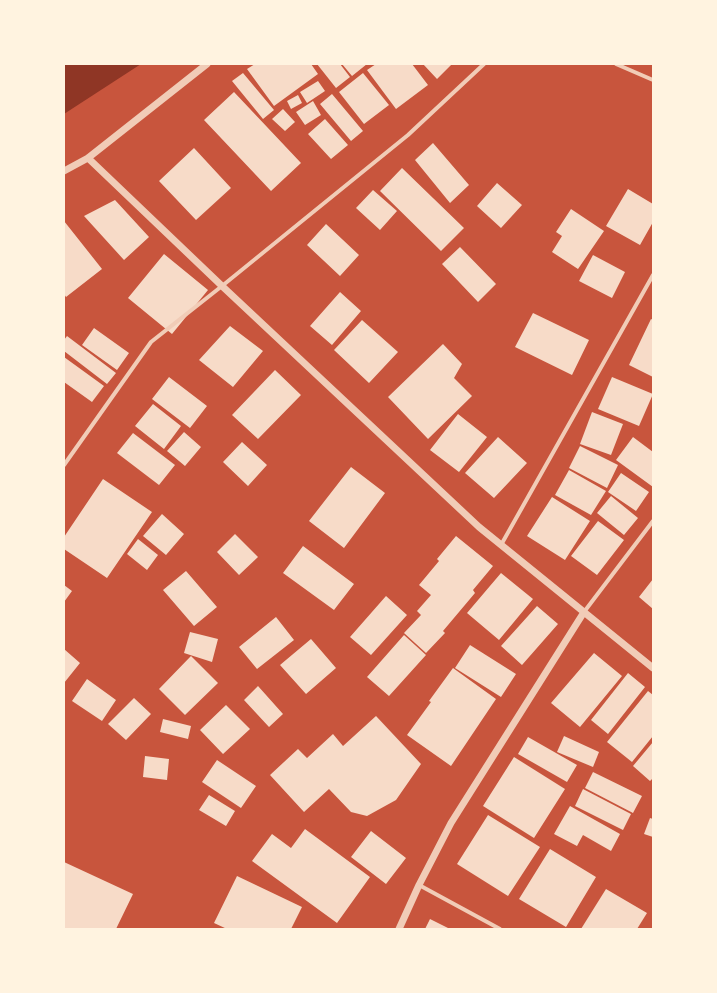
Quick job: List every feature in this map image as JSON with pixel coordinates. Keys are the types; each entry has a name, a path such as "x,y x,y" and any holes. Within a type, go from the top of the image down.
{"street":[{"path":"64,171 88,158 207,64"},
{"path":"64,466 151,342 408,134 484,64"},
{"path":"616,64 653,80"},
{"path":"88,158 479,527 653,668"},
{"path":"501,545 653,275"},
{"path":"399,929 419,885 451,823 584,612 653,521"},
{"path":"419,885 500,929"}],"shaded area":[{"path":"64,64 141,64 64,114"}],"building":[{"path":"255,64 311,64 318,74 274,106 247,69"},
{"path":"317,64 340,64 350,77 336,88"},
{"path":"342,64 367,64 352,76"},
{"path":"376,64 412,64 428,85 396,109 367,70"},
{"path":"423,64 452,64 437,79"},
{"path":"243,73 274,110 263,119 232,81"},
{"path":"363,73 389,105 364,124 339,92"},
{"path":"318,81 325,91 307,103 300,92"},
{"path":"234,92 301,163 271,191 204,120"},
{"path":"332,94 363,131 351,141 320,104"},
{"path":"298,95 302,103 291,109 287,101"},
{"path":"313,101 321,115 305,125 296,112"},
{"path":"283,109 295,122 285,131 272,119"},
{"path":"325,119 348,145 331,159 308,134"},
{"path":"433,143 469,185 450,203 415,160"},
{"path":"194,148 231,188 196,220 159,181"},
{"path":"402,168 464,228 441,251 380,191"},
{"path":"497,183 522,205 501,228 477,206"},
{"path":"628,189 653,204 653,222 640,245 606,226"},
{"path":"373,190 397,211 380,230 356,208"},
{"path":"115,200 149,237 124,260 84,216"},
{"path":"571,209 604,231 578,269 552,252 562,236 556,232"},
{"path":"64,221 102,269 66,297 64,294"},
{"path":"326,224 359,255 340,276 307,245"},
{"path":"460,247 496,284 478,302 442,264"},
{"path":"164,254 208,290 172,334 128,298"},
{"path":"593,255 625,272 612,298 579,281"},
{"path":"340,292 361,311 332,345 310,326"},
{"path":"533,313 589,340 572,375 515,347"},
{"path":"651,319 653,320 653,377 629,365"},
{"path":"362,320 398,352 369,383 334,350"},
{"path":"230,326 263,351 233,387 199,360"},
{"path":"94,328 129,353 117,370 82,345"},
{"path":"67,336 116,373 107,384 64,351 64,340"},
{"path":"443,344 462,364 454,378 472,396 428,439 388,397"},
{"path":"64,357 104,386 92,402 64,382"},
{"path":"275,370 301,395 258,439 232,415"},
{"path":"169,377 207,406 190,428 152,399"},
{"path":"612,377 653,394 639,426 598,409"},
{"path":"153,404 181,426 164,449 135,426"},
{"path":"592,412 623,424 611,455 580,444"},
{"path":"458,414 487,437 459,472 430,450"},
{"path":"184,432 201,447 185,466 167,451"},
{"path":"133,433 175,465 159,485 117,453"},
{"path":"498,437 527,463 494,498 465,473"},
{"path":"633,437 653,452 653,487 616,460"},
{"path":"242,442 267,465 248,486 223,462"},
{"path":"580,446 618,465 607,488 569,468"},
{"path":"351,467 385,493 344,548 309,521"},
{"path":"569,470 606,491 591,515 555,495"},
{"path":"621,473 649,492 636,511 608,492"},
{"path":"103,479 152,512 107,578 64,549 64,537"},
{"path":"611,496 638,518 624,535 597,513"},
{"path":"552,497 590,521 565,560 527,536"},
{"path":"162,514 184,534 166,555 143,536"},
{"path":"598,521 624,540 597,575 571,556"},
{"path":"235,534 258,557 239,575 217,552"},
{"path":"456,536 493,566 473,590 475,593 443,631 445,633 426,653 404,633 421,615 417,611 431,595 419,585 439,561 437,559"},
{"path":"138,539 158,555 147,570 127,554"},
{"path":"303,546 354,584 334,610 283,573"},
{"path":"186,571 217,607 194,626 163,590"},
{"path":"501,573 533,599 499,640 467,613"},
{"path":"653,579 653,609 639,597"},
{"path":"64,585 72,591 64,602"},
{"path":"386,596 407,615 371,655 350,637"},
{"path":"537,606 558,624 522,665 501,646"},
{"path":"276,617 294,640 257,669 239,647"},
{"path":"190,632 218,639 212,662 184,653"},
{"path":"404,635 426,655 389,696 367,677"},
{"path":"311,639 336,668 306,694 280,665"},
{"path":"470,645 516,674 501,697 455,668"},
{"path":"64,649 80,663 64,683"},
{"path":"594,653 622,676 580,727 551,703"},
{"path":"191,656 218,683 185,715 159,689"},
{"path":"453,668 496,699 451,766 407,735"},
{"path":"628,673 645,687 608,734 591,720"},
{"path":"87,679 116,700 102,721 72,701"},
{"path":"258,686 283,714 269,727 244,700"},
{"path":"648,691 653,695 653,736 632,762 607,742"},
{"path":"134,698 151,714 126,740 108,724"},
{"path":"226,705 250,729 223,754 200,730"},
{"path":"376,716 421,764 396,800 367,816 351,812 329,789 304,812 270,775 298,749 307,758 333,734 343,746"},
{"path":"163,719 191,726 188,739 160,732"},
{"path":"564,736 599,752 593,767 557,752"},
{"path":"528,737 577,765 567,782 518,754"},
{"path":"653,742 653,778 650,781 633,766"},
{"path":"145,756 169,759 167,780 143,777"},
{"path":"514,757 565,789 534,838 483,806"},
{"path":"217,760 256,786 241,808 202,782"},
{"path":"593,772 642,796 633,813 585,788"},
{"path":"583,789 631,814 623,830 575,806"},
{"path":"209,795 235,811 226,826 199,810"},
{"path":"570,806 620,834 611,851 583,835 577,846 554,834"},
{"path":"488,815 540,847 508,896 457,864"},
{"path":"650,818 653,819 653,837 644,834"},
{"path":"305,829 370,877 337,923 252,861 272,834 291,848"},
{"path":"371,831 406,858 386,884 351,857"},
{"path":"550,849 596,877 566,927 519,899"},
{"path":"64,862 133,894 116,929 64,929"},
{"path":"237,876 302,907 291,929 227,929 214,923"},
{"path":"606,889 647,913 637,929 581,929"},
{"path":"430,919 450,929 425,929"}]}
